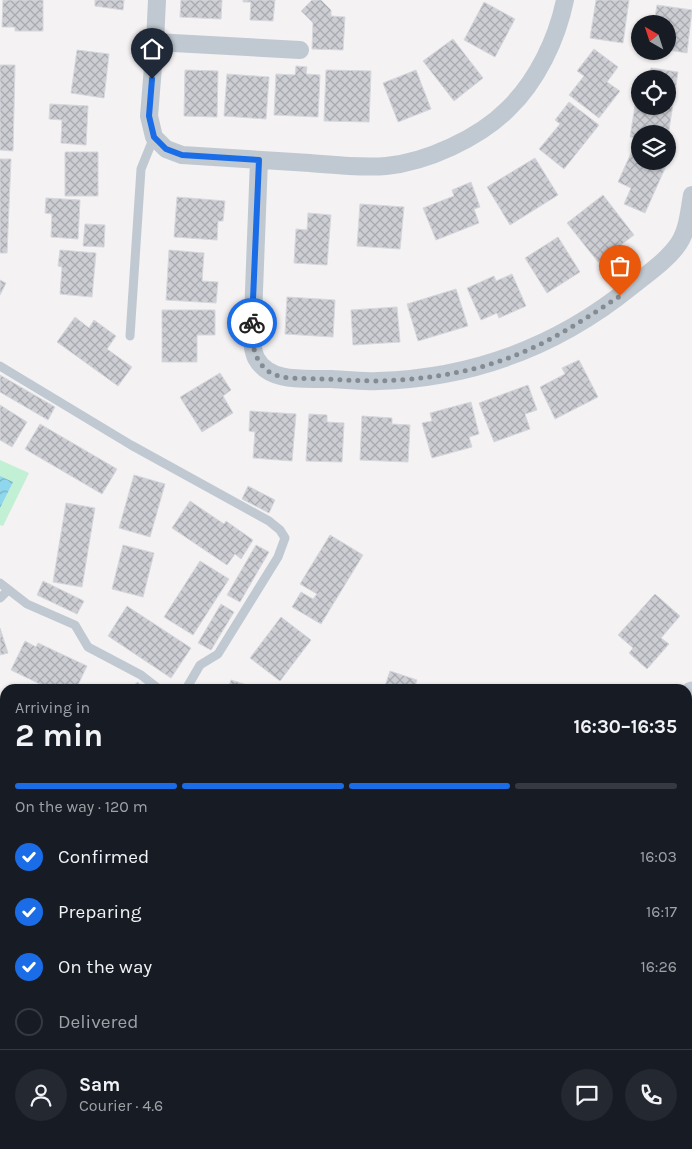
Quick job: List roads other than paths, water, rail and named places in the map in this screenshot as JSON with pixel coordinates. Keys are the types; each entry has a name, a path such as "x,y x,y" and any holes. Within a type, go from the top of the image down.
{"street":[{"path":"157,0 149,116 154,137 166,149 182,155 356,166 387,166 426,157 454,146 484,128 508,109 529,84 545,57 561,18 565,0"},
{"path":"155,42 300,50"},
{"path":"259,160 252,343 256,358 268,371 283,377 376,381 420,378 468,370 521,353 572,328 620,296 661,263 679,243 687,223 692,196"}],"lane":[{"path":"130,336 141,169 154,137"},
{"path":"0,366 131,445 269,521 280,530 285,538 278,557 218,654 200,665 189,684"},
{"path":"0,583 27,604 75,625 88,647 141,674 153,684"},
{"path":"0,598 8,590"}],"water":[{"path":"0,476 13,482 0,508"}]}
